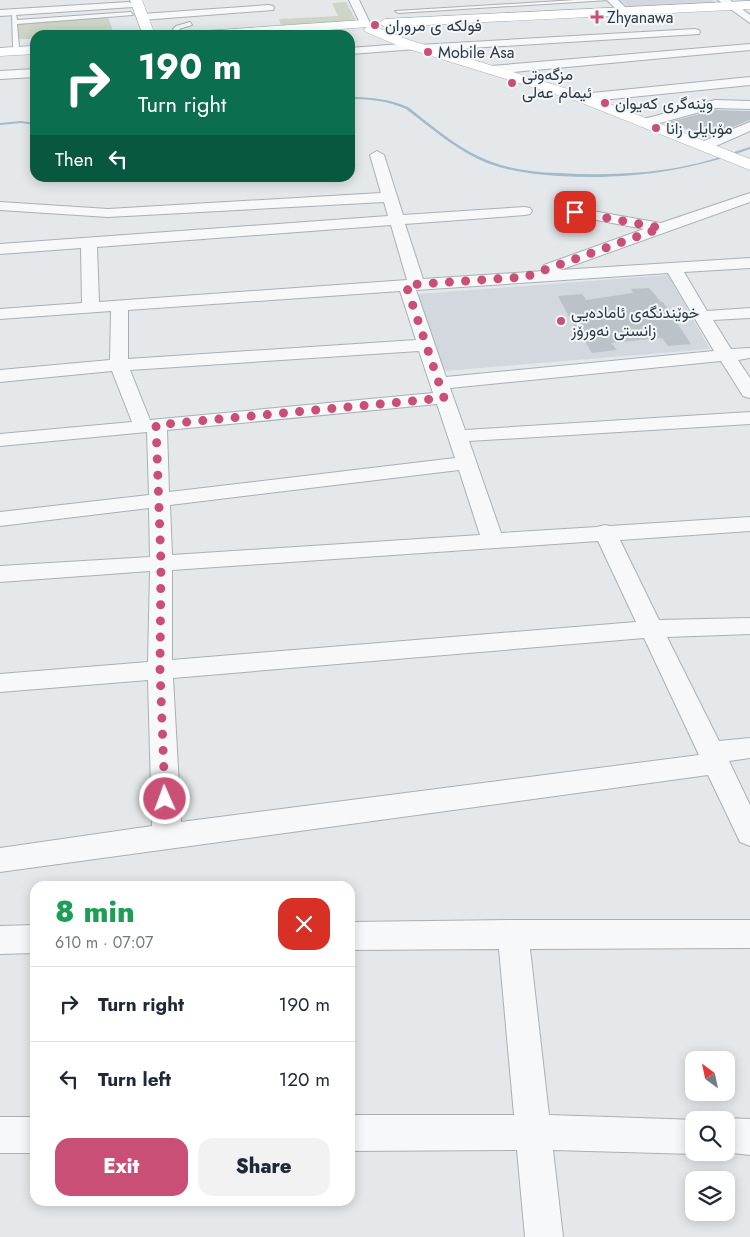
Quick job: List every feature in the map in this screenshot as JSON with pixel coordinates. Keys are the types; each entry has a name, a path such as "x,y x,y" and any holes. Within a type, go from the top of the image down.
{"main road":[{"path":"625,12 676,12 730,5"},
{"path":"324,30 730,5 750,7"},
{"path":"133,7 137,30"},
{"path":"133,7 146,30"},
{"path":"222,30 273,15 375,26 418,47 582,98 749,164"},
{"path":"0,50 16,47 30,48"},
{"path":"0,50 30,48"}],"street":[{"path":"200,0 206,12"},
{"path":"354,0 375,26"},
{"path":"363,0 375,26"},
{"path":"612,0 625,12"},
{"path":"730,5 750,20"},
{"path":"0,13 15,17 133,7 273,15"},
{"path":"676,12 713,50"},
{"path":"355,51 695,32"},
{"path":"491,70 750,47"},
{"path":"685,52 724,83 750,95"},
{"path":"0,75 20,70 30,72"},
{"path":"582,98 750,80"},
{"path":"645,123 715,104 750,105"},
{"path":"706,147 750,126"},
{"path":"377,155 396,219 426,345 494,541"},
{"path":"0,206 108,213 390,197"},
{"path":"525,277 750,197"},
{"path":"0,249 524,211"},
{"path":"575,212 661,228"},
{"path":"107,240 108,213"},
{"path":"89,242 91,308"},
{"path":"0,314 750,263"},
{"path":"673,268 703,316 724,355 750,392"},
{"path":"120,306 119,365 150,425 160,500 160,669 167,836"},
{"path":"703,316 750,313"},
{"path":"0,376 119,365 426,345"},
{"path":"0,440 150,425 750,353"},
{"path":"458,436 750,418"},
{"path":"0,519 467,463"},
{"path":"0,574 605,532 750,524"},
{"path":"605,532 750,834"},
{"path":"0,683 650,629 750,626"},
{"path":"0,860 714,758 750,748"},
{"path":"513,934 544,1237"},
{"path":"355,936 750,934"},
{"path":"0,940 30,939"},
{"path":"355,1133 534,1132 685,1136"},
{"path":"0,1135 30,1135"},
{"path":"735,1136 750,1137"}],"lane":[{"path":"565,0 572,2"},
{"path":"398,11 425,7 606,0"},
{"path":"15,17 16,47"},
{"path":"176,30 178,27 190,24"}],"shaded area":[{"path":"620,0 712,0 716,3 628,7"},
{"name":"خوێندنگەی ئامادەیی زانستی نەورۆز","path":"668,275 710,349 444,371 418,294"}],"green space":[{"path":"346,2 356,21 281,25 279,19 338,16 332,3"},
{"path":"108,17 113,30 30,30 30,39 17,39 18,23"}],"building":[{"path":"715,110 750,111 750,120 707,138 669,122"},
{"path":"649,288 663,302 691,344 668,346 662,338 611,343 617,350 592,353 582,336 580,337 558,296 582,294 586,300 633,293 631,289"}],"waterway":[{"path":"355,98 379,100 400,105 407,108 469,153 488,162 534,172 578,176 653,173 726,157 750,148"},
{"path":"0,124 30,123"}],"place":[{"name":"Zhyanawa","path":"597,17"},
{"name":"فولکه ی مروران","path":"375,25"},
{"name":"Mobile Asa","path":"428,52"},
{"name":"مزگەوتی ئیمام عەلی","path":"512,83"},
{"name":"وێنەگری کەیوان","path":"605,103"},
{"name":"مۆبایلی زانا","path":"656,128"},
{"name":"خوێندنگەی ئامادەیی زانستی نەورۆز","path":"561,321"}],"route":[{"path":"165,799 160,669 160,500 156,425 444,398 406,285 525,277 661,228 575,212"}]}
